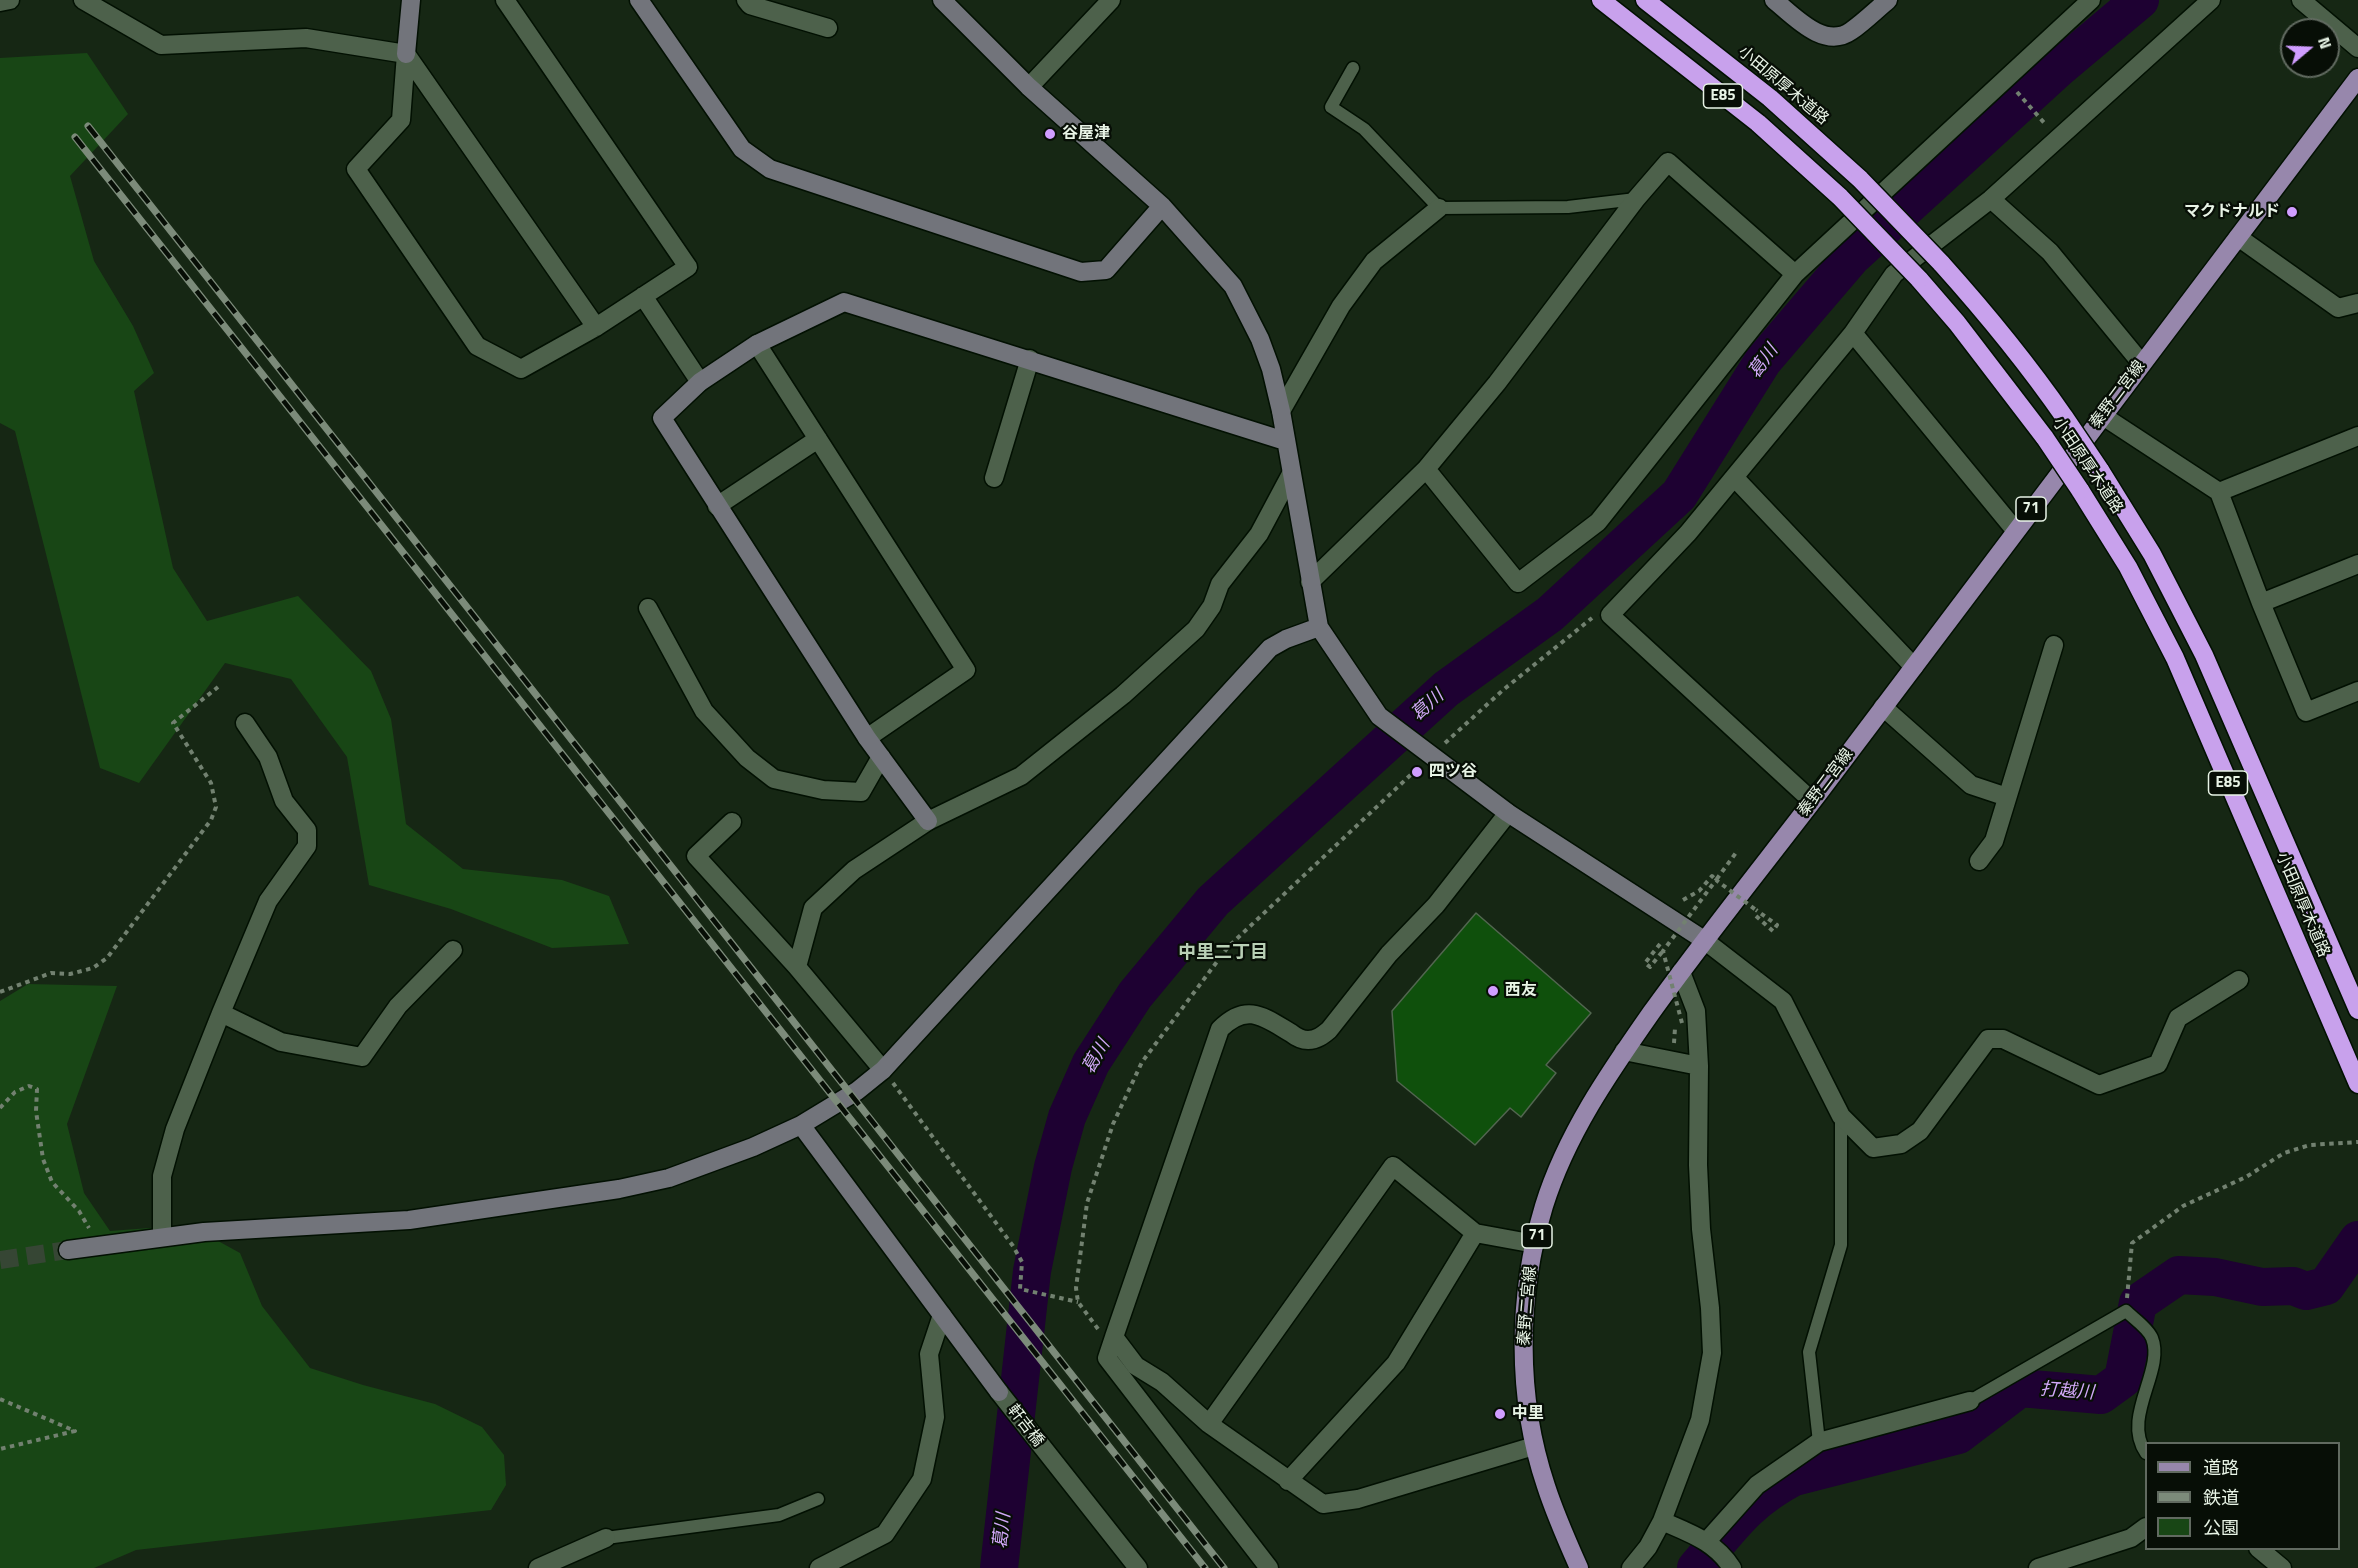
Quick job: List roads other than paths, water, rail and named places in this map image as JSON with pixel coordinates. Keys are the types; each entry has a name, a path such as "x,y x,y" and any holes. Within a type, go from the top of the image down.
{"highway":[{"name":"小田原厚木道路","path":"1601,0 1758,123 1840,197 1919,279 1957,323 2045,438 2128,567 2175,658 2358,1084"},
{"name":"小田原厚木道路","path":"1645,0 1770,98 1860,179 1980,307 2065,418 2152,554 2204,656 2358,1010"}],"main road":[{"name":"秦野二宮線","path":"1579,1568 1552,1503 1534,1446 1524,1371 1523,1327 1535,1244 1544,1206 1563,1156 1624,1051 1704,940 1884,707 2015,530 2358,78"}],"street":[{"path":"0,2 10,0"},
{"path":"83,0 161,45 306,38 406,54 596,327"},
{"path":"411,0 400,120 356,169 477,346 521,369 596,327 688,267 505,0"},
{"path":"639,0 742,149 770,169 1081,273 1106,270 1162,206"},
{"path":"746,0 750,5 828,28"},
{"path":"942,0 1029,87 1162,206 1233,286 1260,339 1271,369 1281,411 1319,627 1379,716 1508,813 1704,940 1783,1001 1841,1116 1873,1148 1901,1144 1920,1131 1988,1039 2003,1039 2100,1085 2158,1064 2178,1018 2239,980"},
{"path":"1774,0 1811,30 1830,38 1850,33 1888,0"},
{"path":"1426,469 1518,583 1598,522 1796,274 2070,7 2091,0"},
{"path":"1812,801 1610,615 1688,533 1853,333 1893,274 1991,199 2211,0"},
{"path":"2301,0 2358,48"},
{"path":"1029,87 1099,4"},
{"path":"1310,582 1426,469 1497,383 1636,199 1668,162 1796,274"},
{"path":"1991,199 2050,252 2142,364"},
{"path":"1281,411 1341,306 1374,261 1439,208"},
{"path":"2238,237 2338,308 2358,303"},
{"path":"643,296 700,382"},
{"path":"928,821 867,738 662,418 700,382 757,344 844,302 1285,441"},
{"path":"1853,333 2015,530"},
{"path":"757,344 966,670 867,738"},
{"path":"994,478 1029,359"},
{"path":"2103,416 2219,492 2306,712 2358,691"},
{"path":"2219,492 2358,436"},
{"path":"717,506 818,439"},
{"path":"797,967 813,908 854,870 928,821 1021,776 1054,752 1164,660 1196,629 1212,606 1220,584 1259,534 1291,474"},
{"path":"1734,477 1914,667"},
{"path":"2262,603 2358,564"},
{"path":"648,608 704,711 747,758 774,779 823,790 861,792 881,757"},
{"path":"68,1250 204,1232 409,1220 619,1189 669,1178 753,1147 801,1125 857,1091 883,1070 1270,648 1286,639 1319,627"},
{"path":"1979,861 1994,842 2054,645"},
{"path":"1884,707 1971,785 2007,797"},
{"path":"162,1237 162,1176 175,1130 268,901 307,846 307,830 284,801 268,757 245,723"},
{"path":"1269,1568 1107,1358 1112,1342 1220,1029 1229,1019 1259,1014 1299,1038 1308,1040 1318,1038 1329,1030 1389,954 1436,905 1508,813"},
{"path":"732,822 696,856 797,967 883,1070"},
{"path":"221,1013 281,1042 362,1057 398,1006 453,950"},
{"path":"1631,1568 1648,1547 1662,1521 1700,1420 1712,1353 1710,1308 1701,1229 1698,1164 1700,1066 1696,1011 1681,972"},
{"path":"1624,1051 1700,1066"},
{"path":"801,1125 942,1316 928,1354 934,1417 922,1479 885,1534 819,1568"},
{"path":"1209,1424 1393,1166 1475,1233 1535,1244"},
{"path":"1288,1480 1396,1363 1475,1233"},
{"name":"軒吉橋","path":"942,1316 1052,1460 1122,1559 1138,1568"},
{"path":"1112,1342 1136,1366 1162,1382 1209,1424 1323,1504 1358,1499 1534,1446"},
{"path":"1707,1541 1757,1485 1819,1442 1970,1401"},
{"path":"1662,1521 1707,1541 1728,1561"},
{"path":"2038,1568 2131,1538 2145,1528"},
{"path":"538,1568 606,1538"},
{"path":"2260,1550 2282,1568"}],"lane":[{"path":"1353,68 1331,107 1364,129 1439,208 1568,207 1636,199"},
{"path":"1819,1442 1809,1352 1841,1245 1841,1116"},
{"path":"1970,1401 2126,1311 2151,1336 2155,1351 2138,1423 2145,1451"},
{"path":"606,1538 779,1515 818,1499"}],"waterway":[{"name":"葛川","path":"999,1568 1032,1271 1053,1167 1067,1117 1091,1063 1135,995 1213,901 1446,689 1550,614 1679,495 1763,361 1852,257 2059,68 2140,0"},
{"name":"打越川","path":"1696,1568 1751,1506 1777,1486 1794,1477 1958,1435 2020,1388 2101,1395 2123,1379 2138,1303 2179,1275 2215,1277 2262,1287 2293,1286 2306,1291 2326,1286 2358,1240"}],"tunnel":[{"path":"0,1260 68,1250"}],"railway":[{"path":"88,126 1224,1568"},
{"path":"75,137 1205,1568"}],"place":[{"name":"谷屋津","path":"1050,134"},
{"name":"マクドナルド","path":"2292,212"},
{"name":"四ツ谷","path":"1417,772"},
{"name":"西友","path":"1493,991"},
{"name":"中里","path":"1500,1414"}],"district":[{"name":"中里二丁目","path":"1223,954"}]}
